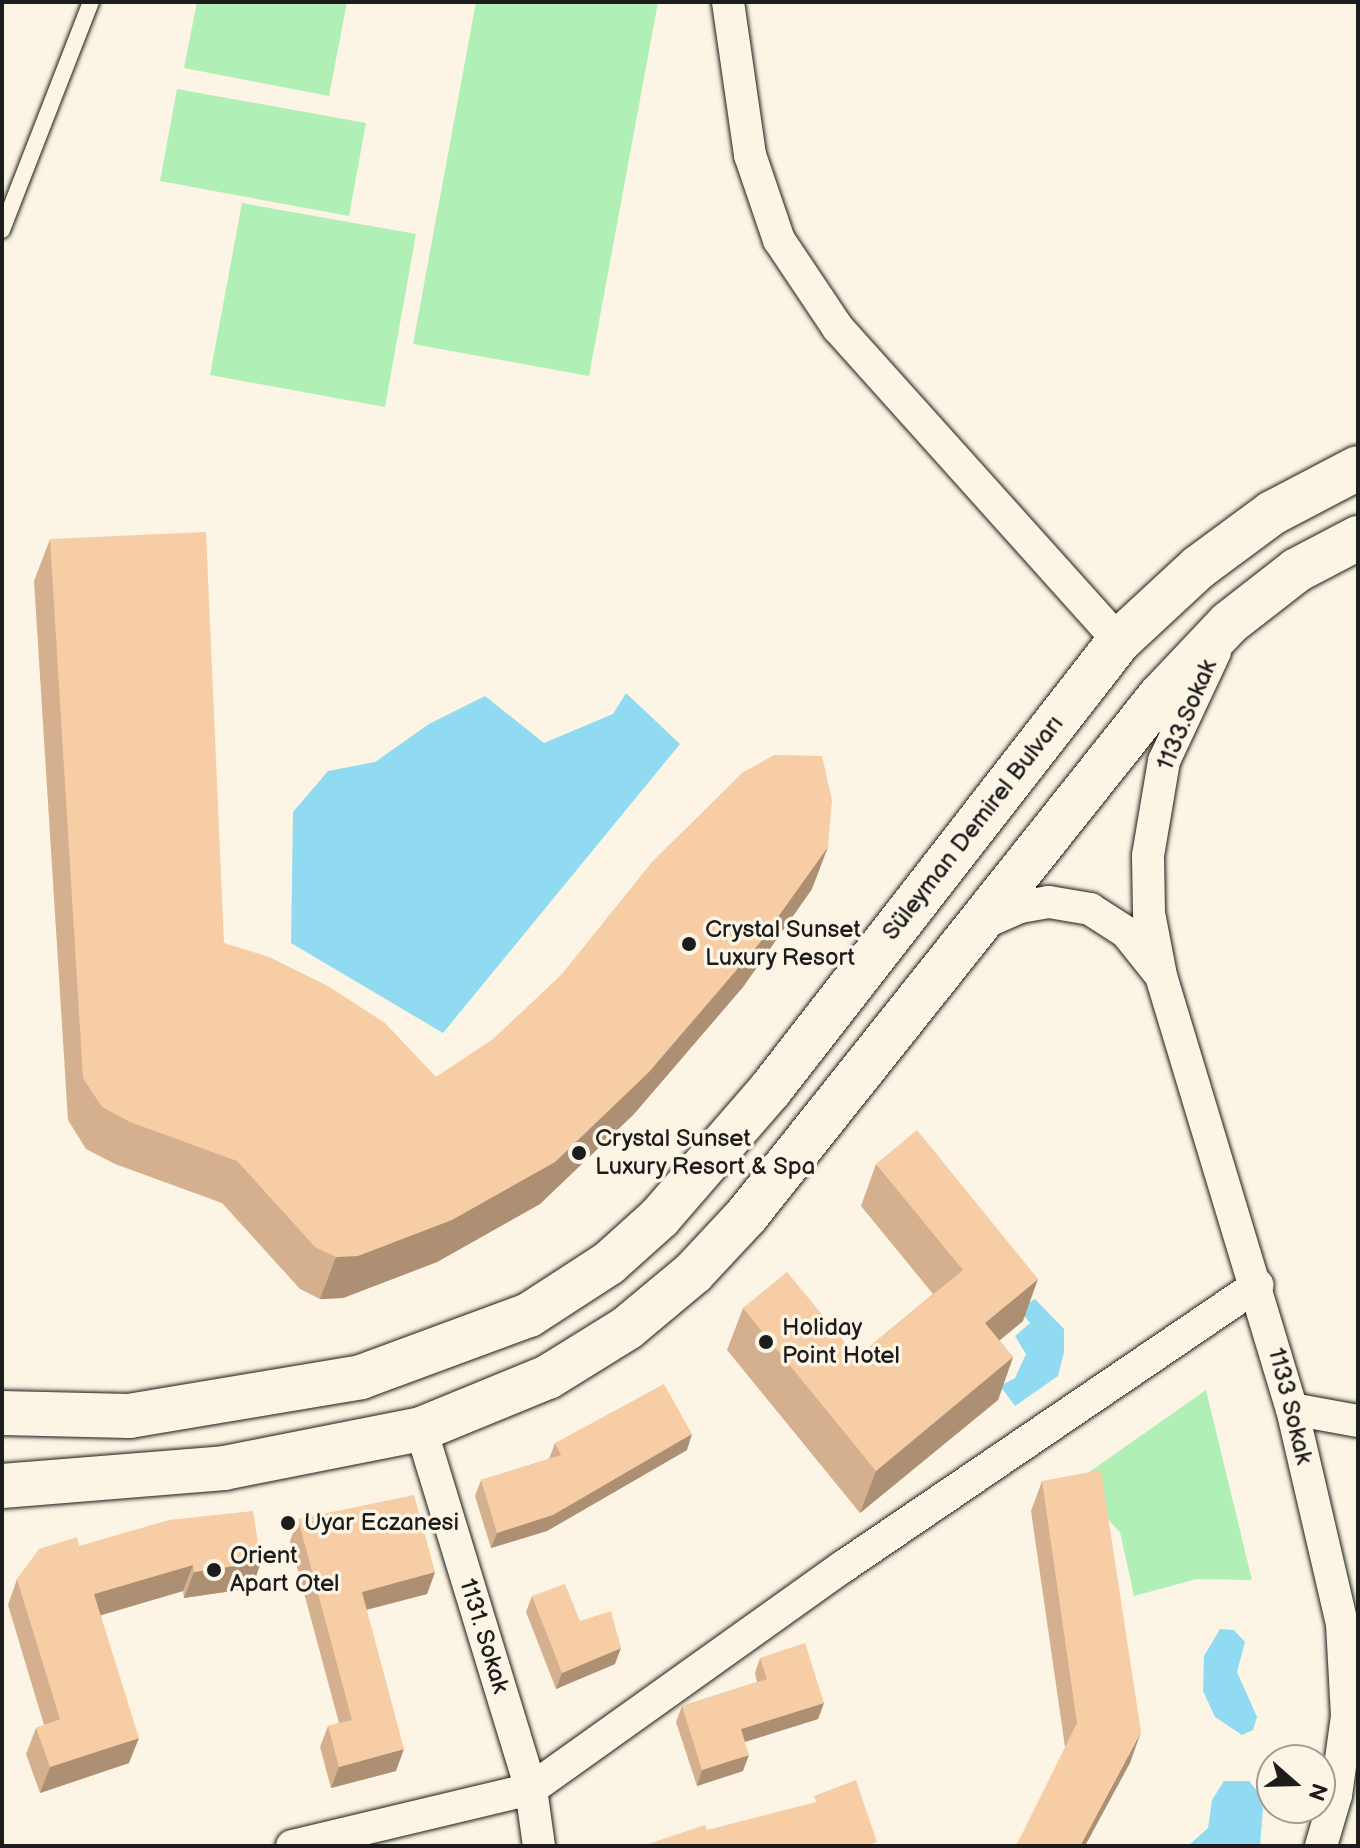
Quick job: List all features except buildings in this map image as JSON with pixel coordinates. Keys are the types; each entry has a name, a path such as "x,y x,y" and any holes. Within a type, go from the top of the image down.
{"main road":[{"name":"Süleyman Demirel Bulvarı","path":"2,1413 129,1416 361,1377 529,1315 609,1263 660,1217 770,1090 1119,641 1199,567 1272,513 1358,468"},
{"path":"2,1486 224,1468 421,1429 548,1377 627,1328 693,1273 805,1145 1160,696 1229,623 1297,570 1358,538"}],"street":[{"path":"728,2 750,155 779,240 838,328 1119,641"},
{"name":"1133.Sokak","path":"1161,976 1149,913 1153,810 1164,761 1229,623"},
{"path":"978,925 1020,907 1049,902 1090,909 1126,932 1161,976"},
{"name":"1133 Sokak","path":"1161,976 1257,1285 1292,1409 1342,1624 1347,1716 1336,1795 1321,1846"},
{"path":"292,1846 531,1789 844,1566 1257,1285"},
{"path":"1292,1409 1358,1421"},
{"name":"1131. Sokak","path":"421,1429 531,1789 539,1846"}],"lane":[{"path":"2,230 91,2"}],"green space":[{"path":"197,2 347,2 329,96 184,68"},
{"path":"476,2 658,2 589,376 413,344"},
{"path":"177,89 366,123 349,216 160,181"},
{"path":"242,203 416,234 385,407 210,375"},
{"path":"1206,1390 1252,1580 1197,1579 1134,1596 1120,1532 1090,1501 1085,1475"}],"water":[{"path":"626,693 680,744 443,1033 291,943 293,812 328,771 375,762 429,724 485,696 544,743 613,714"},
{"path":"1035,1299 1064,1329 1064,1352 1058,1376 1015,1406 1000,1386 1015,1378 1026,1354 1015,1336 1030,1323 1019,1309"},
{"path":"1220,1629 1234,1630 1245,1642 1237,1672 1257,1717 1253,1730 1242,1735 1215,1717 1203,1691 1204,1656"},
{"path":"1224,1781 1249,1781 1256,1790 1256,1824 1262,1824 1260,1846 1188,1846 1208,1828 1212,1800"}],"place":[{"name":"Crystal Sunset Luxury Resort","path":"689,944"},
{"name":"Crystal Sunset Luxury Resort & Spa","path":"579,1153"},
{"name":"Holiday Point Hotel","path":"766,1342"},
{"name":"Uyar Eczanesi","path":"288,1523"},
{"name":"Orient Apart Otel","path":"214,1570"}]}
